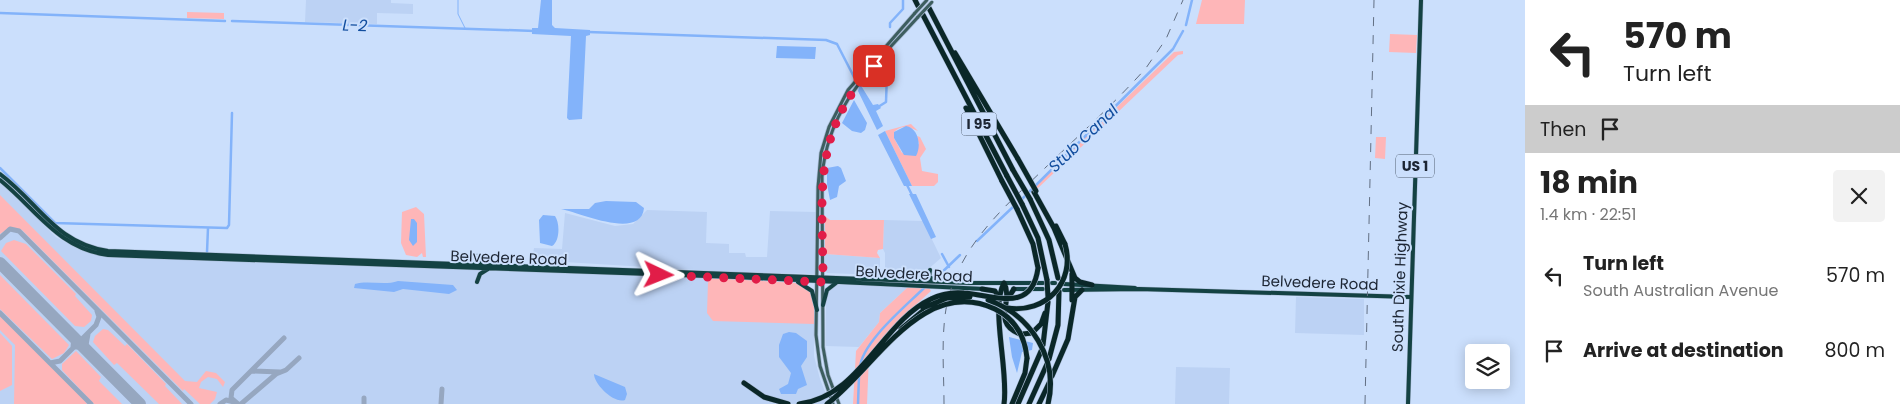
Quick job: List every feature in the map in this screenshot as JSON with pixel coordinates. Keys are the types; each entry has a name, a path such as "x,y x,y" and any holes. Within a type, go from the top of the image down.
{"highway":[{"path":"915,0 918,6"},
{"name":"I 95","path":"929,8 1030,200 1049,240 1058,278 1048,300 1042,347 1018,404"},
{"name":"I 95","path":"920,16 1022,204 1040,243 1059,299 1057,330 1048,362 1029,404"},
{"path":"827,404 918,314 944,302 970,300 1018,309 1031,307 1045,302 1055,293 1065,277 1068,259 1064,244 1017,160 944,38"},
{"path":"800,404 818,400 836,390 922,304 942,295 966,293 1003,300 1018,297 1033,284 1038,268 1031,238 959,92 952,72"},
{"path":"1035,191 1054,228 1070,268 1078,281 1092,285"},
{"path":"1070,268 1072,318"},
{"path":"1004,283 1000,299 1006,377 1004,404"},
{"path":"1004,283 1007,289 1004,311 1008,325 1021,334 1033,332 1043,321 1048,300"},
{"path":"982,289 994,291 1000,299"},
{"path":"1004,311 1009,295 1014,289"},
{"path":"1039,404 1067,342 1075,297 1082,290"},
{"path":"895,330 921,309 942,299 968,297 997,304 1020,319 1034,333 1042,347 1050,376 1048,404"},
{"path":"888,344 915,320 931,310 949,304 970,303 991,308 1009,319 1022,336 1027,358 1025,373 1012,404"},
{"path":"744,383 764,397 788,404"}],"main road":[{"path":"832,404 819,361 817,310 818,175 828,127 852,84 927,0"},
{"name":"South Dixie Highway","path":"1408,404 1421,0"},
{"path":"839,404 825,362 823,168 836,117 860,80 933,1"},
{"name":"Belvedere Road","path":"0,174 64,240 82,249 105,255 488,267 982,289 1044,290"},
{"name":"Belvedere Road","path":"0,180 28,204"},
{"path":"477,256 488,267 480,274 477,282"},
{"name":"Belvedere Road","path":"488,267 566,267 1072,287 1092,285 1139,289"},
{"path":"556,271 566,267"},
{"path":"930,270 929,277 937,281"},
{"path":"791,280 810,288 814,295 817,310"},
{"path":"823,305 827,289 838,282"},
{"name":"Belvedere Road","path":"1072,287 1082,290 1139,289 1410,297"}],"shaded area":[{"path":"306,0 391,0 391,3 413,4 413,14 377,13 377,24 305,22"},
{"path":"1202,0 1245,0 1244,24 1196,24"},
{"path":"187,12 224,13 224,19 187,18"},
{"path":"1390,34 1417,35 1416,53 1389,52"},
{"path":"1183,51 1183,54 1178,55 1037,189 1035,186 1174,52"},
{"path":"911,124 918,131 909,127 903,127 894,132 894,138 902,153 919,144 917,136 920,137 926,149 920,158 922,171 938,174 938,182 934,186 912,186 885,131"},
{"path":"1376,137 1386,137 1385,159 1375,158"},
{"path":"0,182 56,237 78,249 105,257 740,279 797,283 814,301 814,356 820,379 830,404 0,404"},
{"path":"0,195 185,381 197,382 206,371 216,373 225,382 223,387 217,379 208,377 201,382 199,388 217,392 215,399 210,404 200,404 184,389 183,391 22,230 11,227 0,234"},
{"path":"416,207 424,214 426,257 423,257 422,253 417,257 406,255 401,243 402,212"},
{"path":"647,210 707,212 706,243 729,244 729,253 745,253 746,257 767,257 770,211 816,212 816,274 728,272 532,260 534,248 562,249 565,213 615,226 633,224"},
{"path":"825,216 830,220 884,220 883,249 878,250 877,253 880,258 825,254"},
{"path":"884,220 923,221 941,258 919,277 885,276 885,253 883,249"},
{"path":"14,240 26,244 76,294 75,296 92,315 91,321 84,327 75,326 1,251 6,243"},
{"path":"825,254 880,258 880,275 827,273 825,270"},
{"path":"0,275 69,345 64,353 52,359 0,309"},
{"path":"711,278 797,283 810,290 814,301 814,324 713,321 707,313 708,282"},
{"path":"836,284 908,287 880,313 879,322 859,347 826,346 826,295 828,290"},
{"path":"908,287 929,288 931,291 908,312 869,356 867,404 853,404 856,351 879,322 880,313"},
{"path":"1296,297 1364,299 1364,335 1295,333"},
{"path":"0,316 87,404 14,404 15,345 0,330"},
{"path":"103,329 108,330 125,346 127,344 166,384 165,386 182,404 159,404 117,363 114,365 93,342 95,336"},
{"path":"0,333 12,346 12,385 0,391"},
{"path":"76,351 101,377 99,381 122,404 94,404 62,370 62,364"},
{"path":"1176,367 1230,368 1229,404 1175,404"}],"water":[{"path":"541,0 552,0 552,25 555,28 590,30 590,35 586,36 582,119 569,120 567,118 571,36 532,34 532,28 538,28"},
{"path":"777,46 816,47 815,59 776,58"},
{"path":"860,84 873,105 878,104 881,108 876,111 883,126 877,130 858,91"},
{"path":"854,100 867,123 865,130 861,133 852,131 842,123"},
{"path":"906,126 916,133 918,138 919,147 916,156 904,155 894,138 894,132"},
{"path":"885,131 912,186 904,186 878,135"},
{"path":"838,166 841,168 846,181 839,186 837,197 830,200 827,168"},
{"path":"909,194 916,194 936,237 931,239"},
{"path":"606,201 636,202 644,208 640,218 632,223 621,224 594,219 561,209 589,209 595,203"},
{"path":"543,215 555,216 558,223 557,240 552,246 540,243 539,220"},
{"path":"411,219 414,219 417,223 417,242 413,246 409,240"},
{"path":"398,281 453,285 457,290 449,294 403,289 394,292 354,288 355,284 360,283"},
{"path":"789,332 796,333 807,341 807,357 801,366 807,385 798,389 796,394 781,394 779,389 788,384 791,373 779,357 779,345 783,334"},
{"path":"1009,337 1033,343 1032,350 1022,352 1017,373 1012,357"},
{"path":"594,374 625,387 627,394 625,400 616,399 605,392 597,383"}],"waterway":[{"path":"458,0 458,14 465,28"},
{"path":"890,27 890,23 903,9 903,0"},
{"name":"Stub Canal","path":"1186,25 1192,0"},
{"name":"L-2","path":"0,13 225,21"},
{"name":"L-2","path":"232,21 535,31"},
{"name":"Stub Canal","path":"1020,201 1173,49 1183,31"},
{"path":"588,32 826,40 837,44 854,77"},
{"path":"887,68 888,56"},
{"path":"878,107 886,102 887,74"},
{"path":"0,168 55,223 227,228 229,225 232,113"},
{"path":"907,185 912,195"},
{"name":"Stub Canal","path":"977,241 1014,206"},
{"path":"207,252 208,228"},
{"path":"942,254 949,267"},
{"name":"Stub Canal","path":"937,277 960,255"},
{"name":"Stub Canal","path":"860,368 862,358 876,336 924,288"},
{"name":"Stub Canal","path":"858,404 859,376"}],"taxiway":[{"path":"0,238 10,229 19,231 191,404"},
{"path":"50,363 60,361 96,325 99,317 97,311"},
{"path":"0,313 91,404"},
{"path":"88,334 86,345 89,353"},
{"path":"74,337 73,347 83,347"},
{"path":"238,404 231,398 232,390 284,338"},
{"path":"241,404 276,374 286,370 299,358"},
{"path":"252,371 280,372"},
{"path":"441,404 442,389"},
{"path":"364,398 364,404"},
{"path":"220,404 226,400 234,402"}],"runway":[{"path":"0,263 140,404"}],"railway":[{"path":"944,404 944,321 952,287 960,267 983,232 997,215 1109,107 1146,68 1166,39 1183,0"},
{"path":"1365,404 1374,0"}],"route":[{"path":"659,275 823,282 822,177 825,154 836,117 860,80 874,66"}]}
